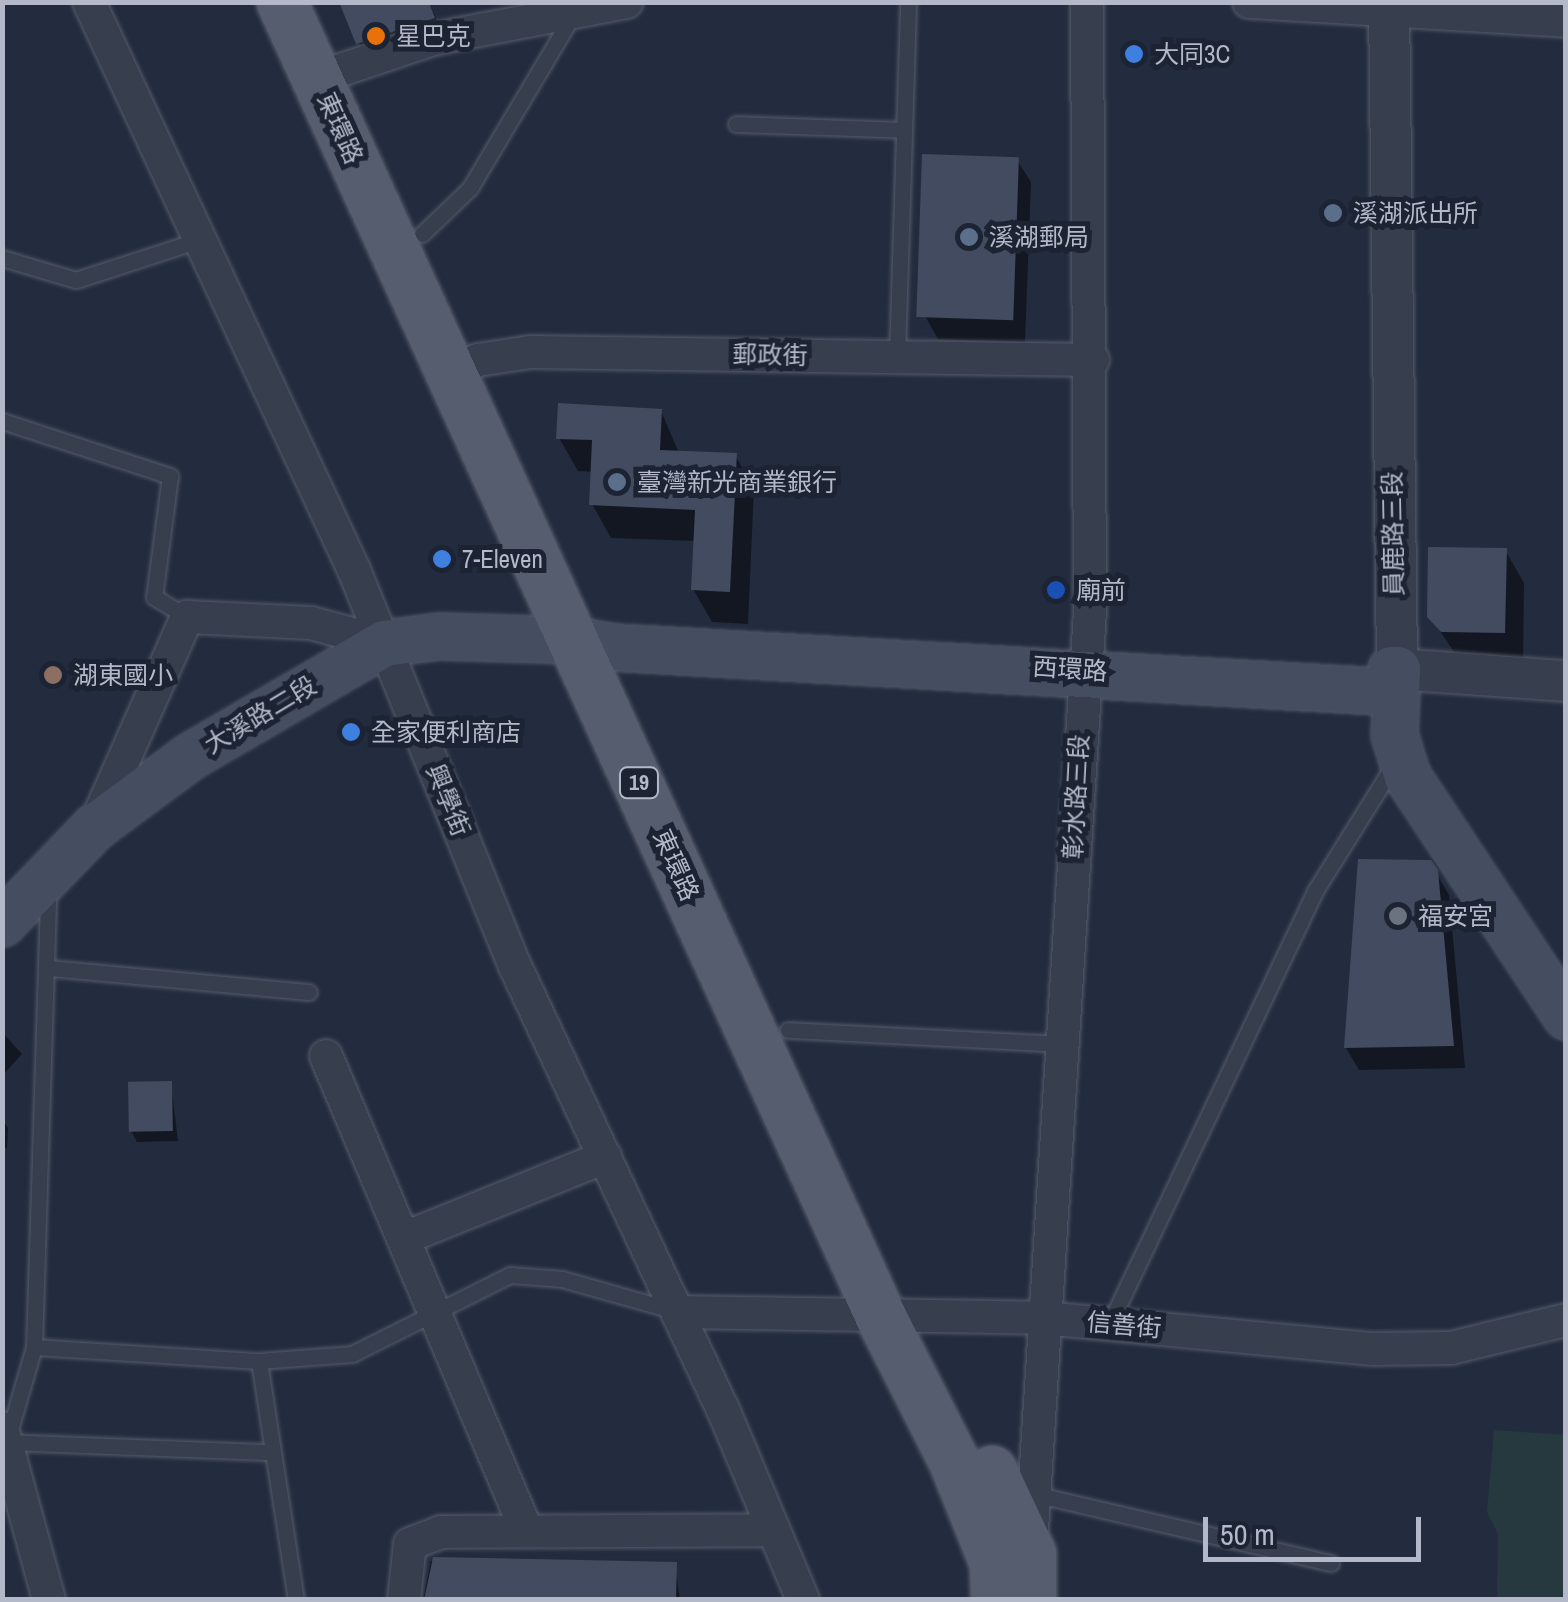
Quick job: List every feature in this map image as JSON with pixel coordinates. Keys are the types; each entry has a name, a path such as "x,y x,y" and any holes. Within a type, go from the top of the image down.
{"main road":[{"name":"東環路","path":"282,2 332,72 422,234 464,366"},
{"name":"東環路","path":"320,2 332,72 464,366 788,1030 954,1461 1013,1579"},
{"name":"大溪路二段","path":"2,924 94,827 190,756 384,643 438,636 596,637"},
{"name":"東環路","path":"596,637 900,1317"},
{"name":"西環路","path":"596,637 1086,659 1396,681"},
{"name":"員鹿路三段","path":"1396,681 1400,755 1407,776 1566,1016"}],"street":[{"name":"興學街","path":"89,2 202,238 384,643 515,966 678,1312 803,1600"},
{"path":"332,72 433,39 575,6 627,2"},
{"name":"彰水路三段","path":"1013,1579 1034,1494 1086,659 1093,360 1087,2"},
{"path":"1249,2 1566,21"},
{"name":"員鹿路三段","path":"1390,8 1396,681"},
{"name":"郵政街","path":"464,366 530,352 1093,360"},
{"path":"94,827 187,616 311,623 384,643"},
{"name":"西環路","path":"1396,681 1566,681"},
{"name":"西環路","path":"1396,681 1566,706"},
{"path":"326,1056 440,1314 525,1527"},
{"path":"406,1237 605,1158"},
{"name":"信善街","path":"678,1312 1044,1318 1373,1349 1451,1348 1566,1320"},
{"path":"4,1437 49,1600"},
{"path":"404,1600 410,1544 419,1537 525,1527 772,1530"}],"lane":[{"path":"897,357 908,2"},
{"path":"422,234 470,188 575,6"},
{"path":"736,124 904,130"},
{"path":"2,258 76,280 202,238"},
{"path":"2,421 170,476 154,597 187,616"},
{"path":"1110,1323 1315,891 1400,755"},
{"path":"48,875 50,968 34,1347 4,1437 270,1452"},
{"path":"50,968 309,992"},
{"path":"788,1030 1061,1044"},
{"path":"34,1347 259,1361 352,1354 440,1314 510,1275 562,1279 678,1312"},
{"path":"259,1361 270,1452 296,1600"},
{"path":"1034,1494 1330,1563"}],"shaded area":[{"path":"1494,1430 1565,1435 1565,1599 1497,1599 1498,1534 1487,1512"}],"building":[{"name":"星巴克","path":"339,2 429,2 435,18 356,44"},
{"name":"溪湖郵局","path":"922,154 1019,157 1013,320 916,317"},
{"path":"558,403 662,409 660,450 737,453 730,592 691,590 695,510 589,505 592,440 556,439"},
{"path":"1428,547 1507,548 1505,633 1441,632 1427,617"},
{"name":"福安宮","path":"1358,859 1431,860 1438,870 1454,1046 1344,1048"},
{"path":"172,1081 173,1131 129,1132 128,1082"},
{"path":"433,1557 677,1562 676,1600 424,1600"}],"place":[{"name":"星巴克","path":"376,36"},
{"name":"大同3C","path":"1134,54"},
{"name":"溪湖派出所","path":"1333,213"},
{"name":"溪湖郵局","path":"969,237"},
{"name":"臺灣新光商業銀行","path":"617,482"},
{"name":"7-Eleven","path":"442,559"},
{"name":"廟前","path":"1056,590"},
{"name":"湖東國小","path":"53,675"},
{"name":"全家便利商店","path":"351,732"},
{"name":"福安宮","path":"1398,916"}]}
